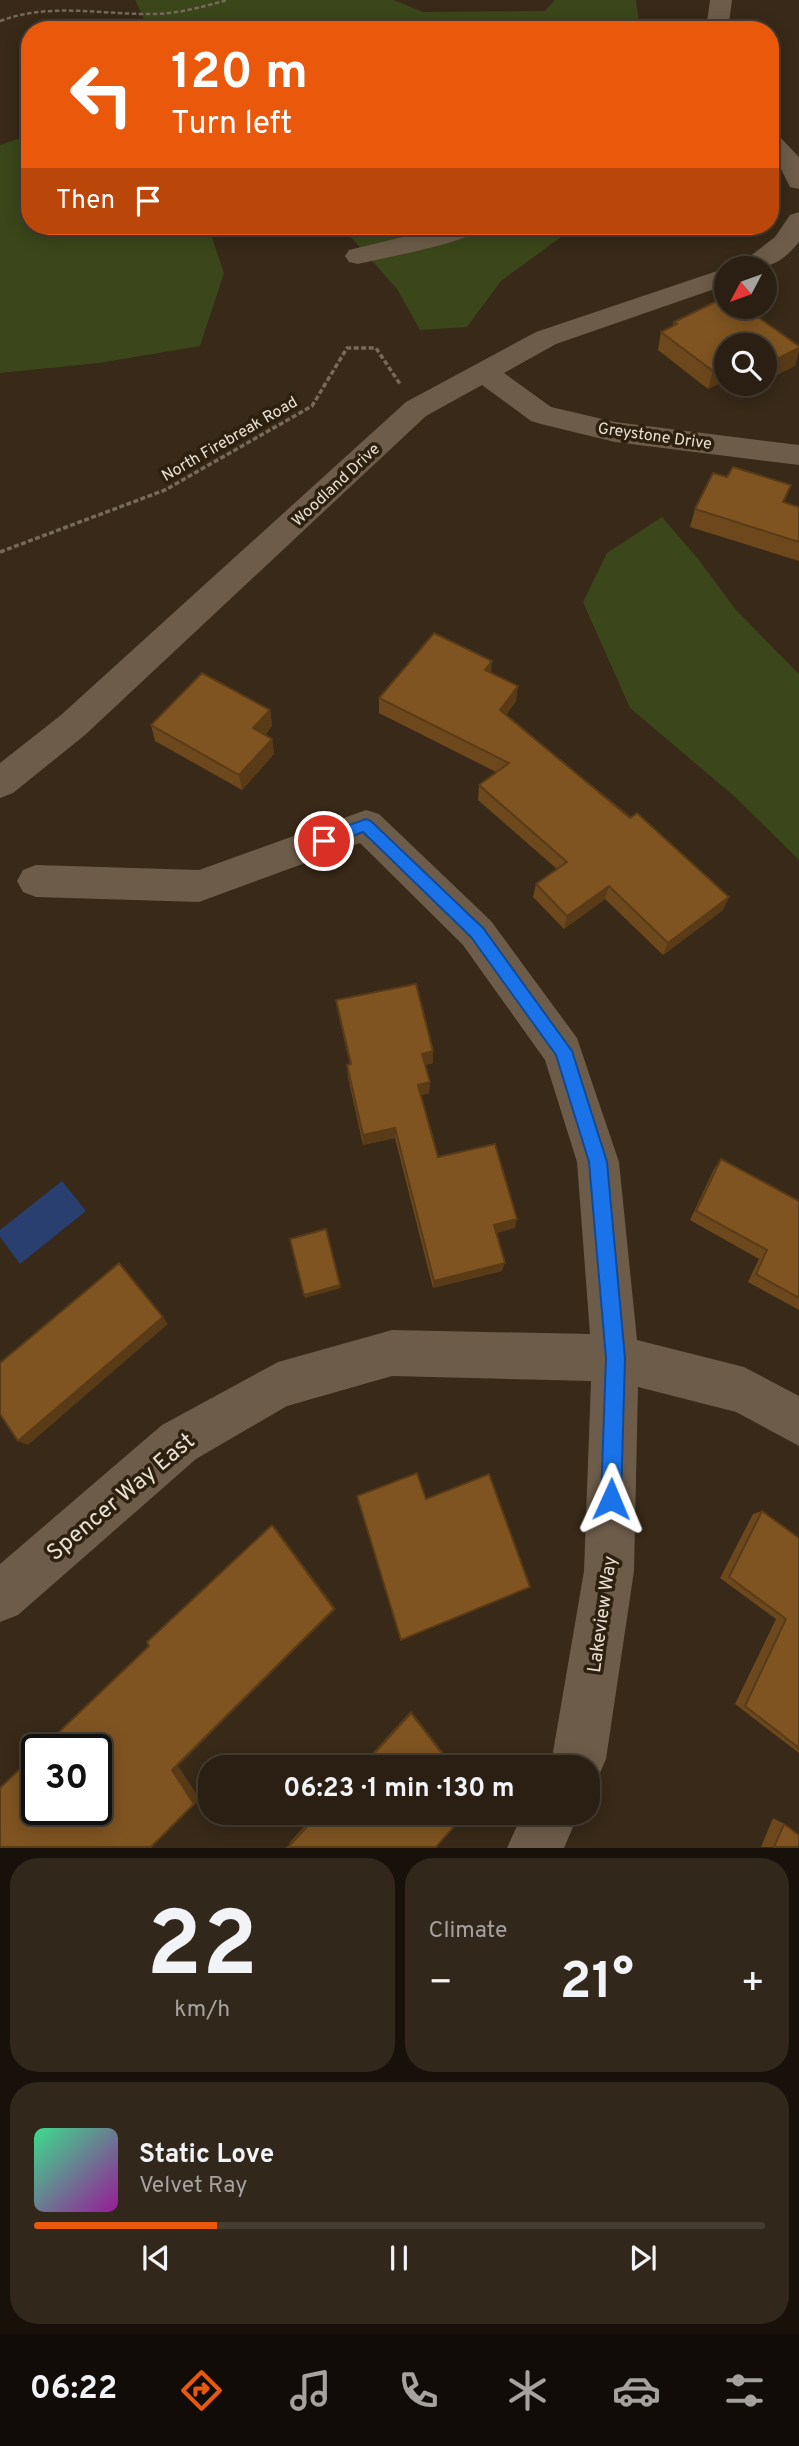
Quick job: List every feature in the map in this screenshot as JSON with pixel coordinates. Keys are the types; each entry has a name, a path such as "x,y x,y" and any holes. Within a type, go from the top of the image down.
{"street":[{"path":"718,21 721,0"},
{"path":"779,151 789,160 799,182"},
{"path":"770,256 787,242 799,220"},
{"path":"358,256 447,235"},
{"name":"Woodland Drive","path":"0,783 73,725 416,409 546,338 714,280"},
{"name":"Greystone Drive","path":"484,372 541,414 615,432 799,454"},
{"name":"Lakeview Way","path":"36,881 199,886 366,825 477,933 563,1051 598,1162 615,1358 609,1572 580,1755"},
{"name":"Spencer Way East","path":"0,1597 179,1442 278,1385 392,1353 615,1358 744,1391 799,1422"},
{"path":"535,1847 546,1825"}],"path":[{"path":"0,21 18,11 37,7 152,14 228,0"},
{"name":"North Firebreak Road","path":"0,552 165,490 312,406 347,348 376,348 416,409"}],"green space":[{"path":"135,0 394,0 423,12 545,11 555,0 636,0 639,21 145,21"},
{"path":"21,138 21,235 211,235 224,273 200,346 99,363 0,373 0,145"},
{"path":"349,235 565,235 501,281 467,327 420,330 397,289"},
{"path":"662,517 699,560 736,610 799,674 799,860 734,796 630,708 583,602 607,553"}],"water":[{"path":"62,1181 86,1211 20,1264 0,1237 0,1230"}],"building":[{"path":"714,302 714,319 761,319 799,348 777,359 777,333 714,333 713,371 661,332 677,324 674,322"},
{"path":"733,467 791,485 783,502 799,507 799,542 695,509 713,473 727,477"},
{"path":"434,633 492,661 485,670 518,686 500,710 630,818 637,813 729,897 668,943 609,886 567,916 536,884 567,862 479,785 509,763 379,698"},
{"path":"202,673 270,710 253,728 272,739 239,775 151,725"},
{"path":"416,984 433,1051 422,1054 430,1082 418,1085 438,1157 495,1144 517,1219 494,1225 505,1263 434,1281 395,1128 363,1135 347,1065 351,1064 336,1000"},
{"path":"721,1159 799,1201 799,1298 756,1274 767,1250 696,1211"},
{"path":"326,1229 340,1285 304,1295 290,1239"},
{"path":"119,1263 163,1317 18,1441 0,1414 0,1363"},
{"path":"417,1473 426,1499 489,1474 530,1587 401,1640 357,1496"},
{"path":"762,1511 799,1538 799,1748 745,1706 786,1619 729,1577"},
{"path":"272,1525 334,1609 172,1770 194,1804 151,1847 0,1847 0,1788 21,1768 21,1825 112,1825 112,1734 57,1734 149,1646 147,1642"},
{"path":"411,1713 443,1755 373,1755"},
{"path":"784,1824 799,1835 799,1847 774,1847"},
{"path":"309,1825 455,1825 436,1847 288,1847"}],"route":[{"path":"324,841 366,825 477,933 563,1051 598,1162 615,1358 611,1499"}]}
